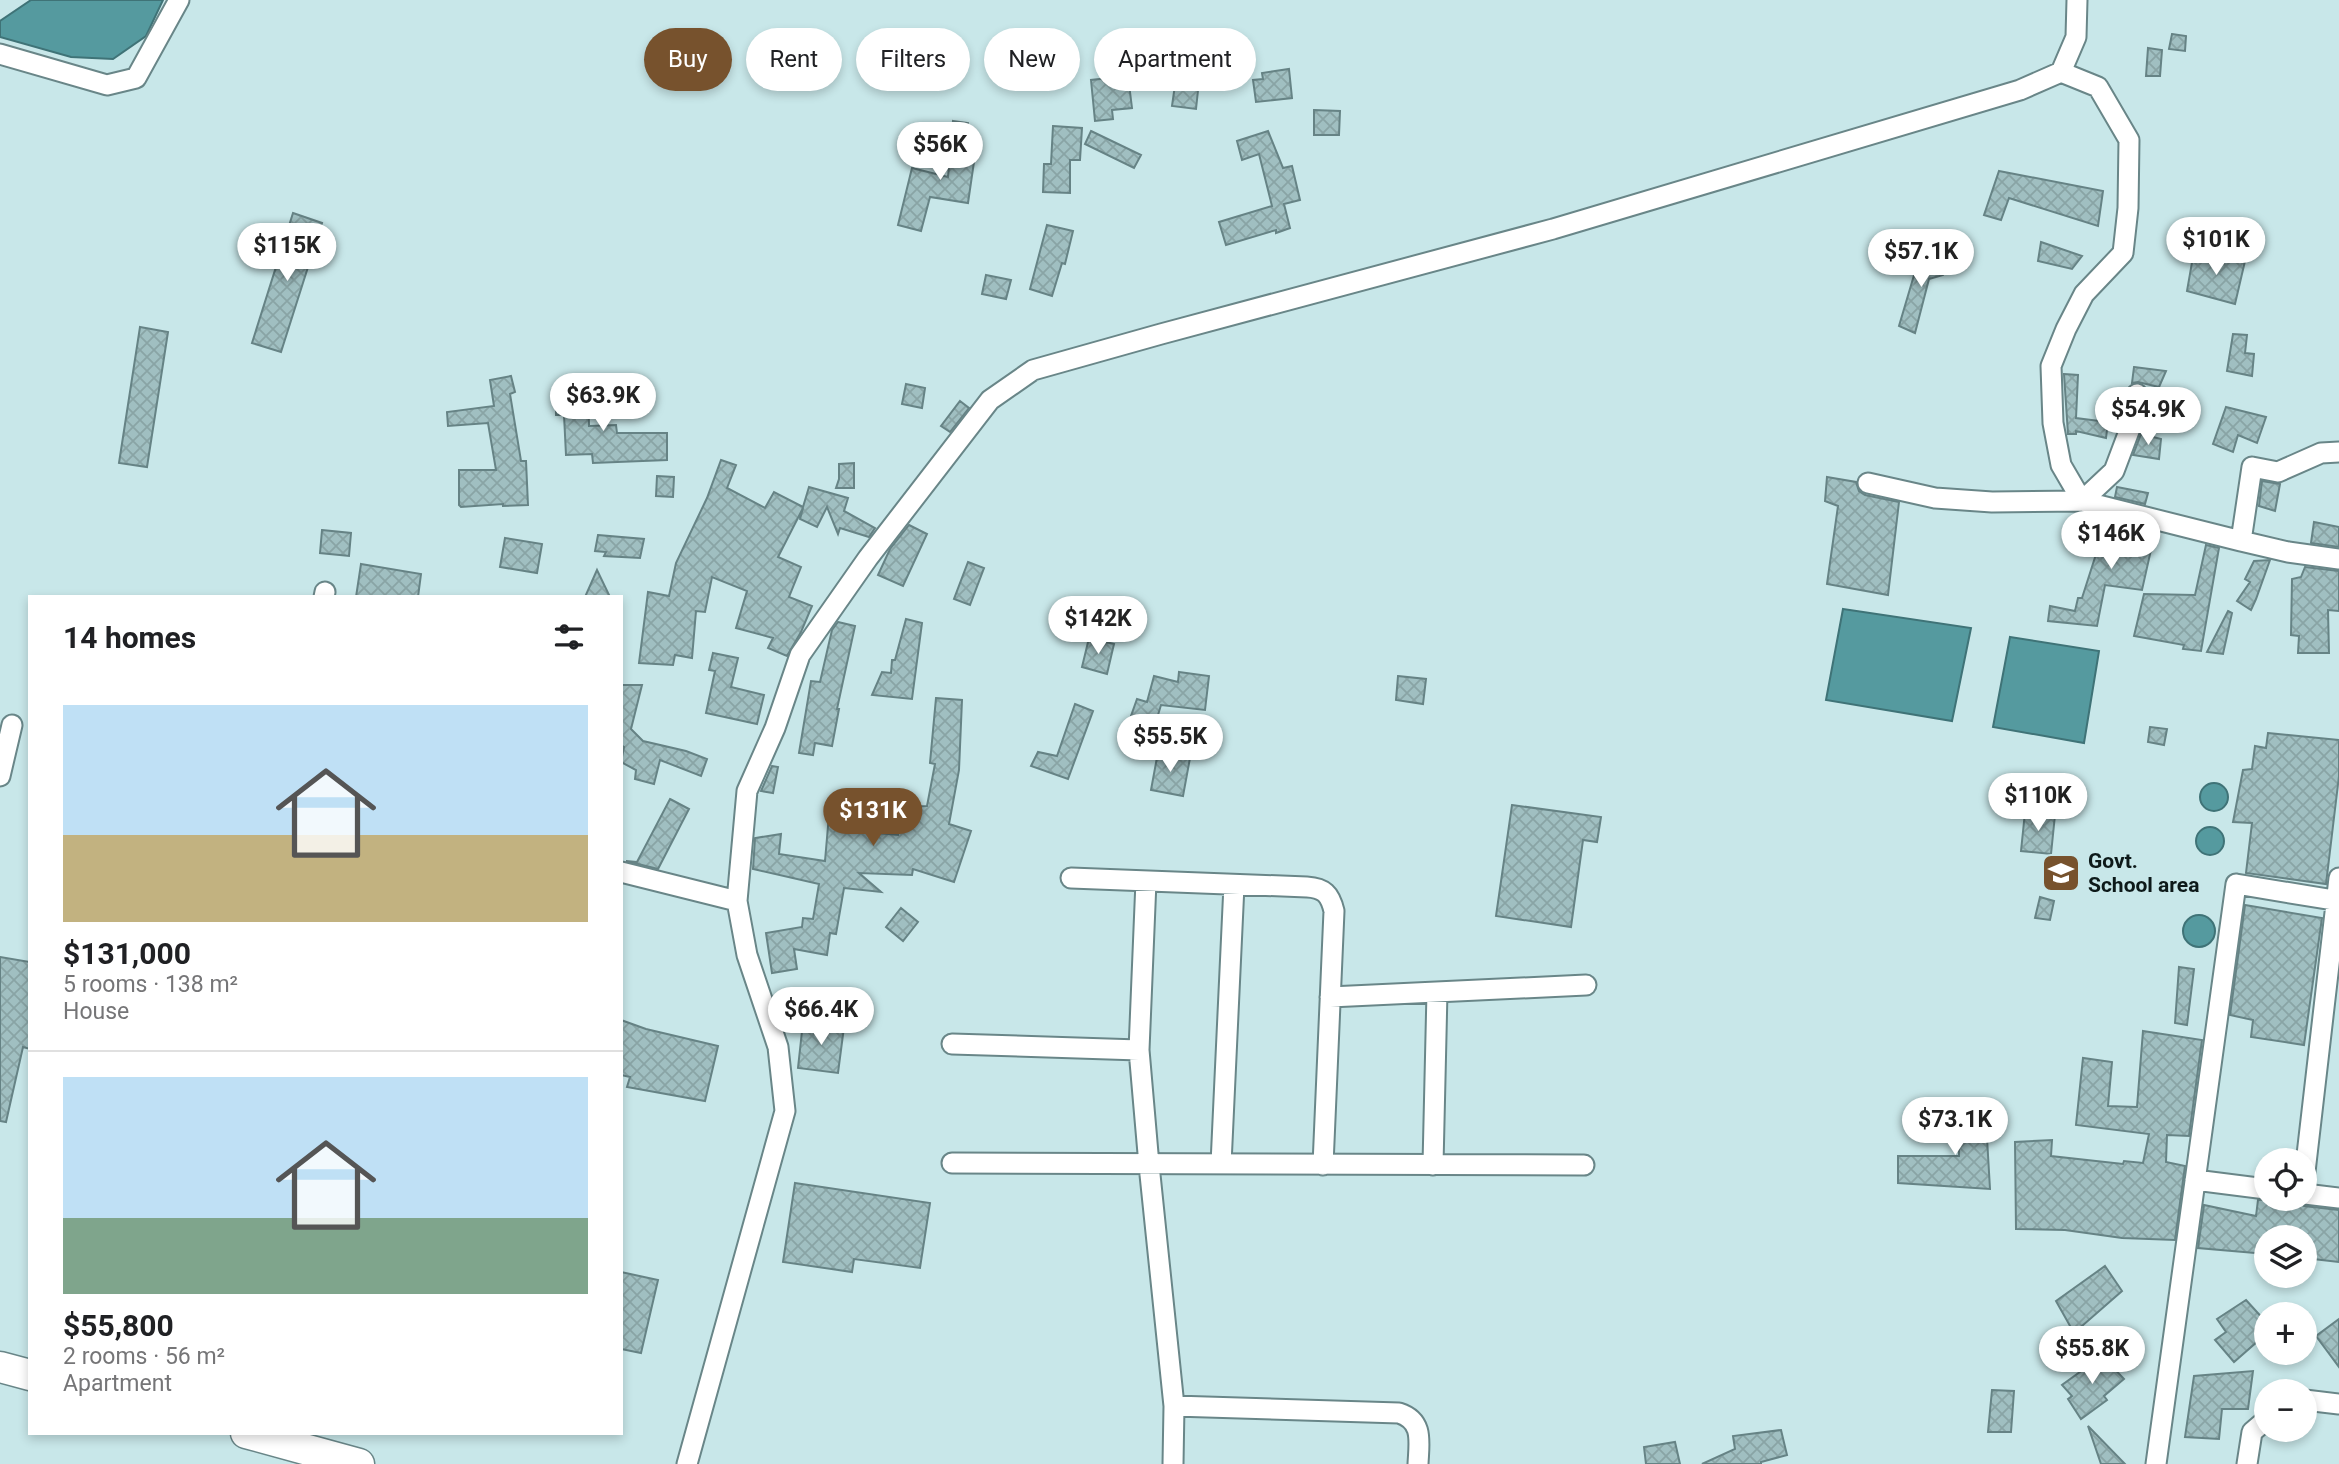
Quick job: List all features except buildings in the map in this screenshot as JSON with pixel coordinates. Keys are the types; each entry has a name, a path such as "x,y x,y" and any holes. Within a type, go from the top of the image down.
{"main road":[{"path":"0,1367 28,1374"},
{"path":"253,1435 359,1464"}],"street":[{"path":"0,54 107,85 136,78 179,0"},
{"path":"687,1464 785,1111 778,1047 747,955 737,901 747,791 775,729 800,655 868,558 990,400 1033,370 1565,225 2020,90 2061,72 2076,37 2077,0"},
{"path":"2061,72 2098,87 2129,140 2129,208 2123,253 2084,294 2052,366 2053,423 2061,465 2082,500"},
{"path":"2082,500 2114,471 2134,418 2137,394"},
{"path":"2241,541 2252,467 2277,472 2321,453 2339,452"},
{"path":"1868,483 1936,498 1992,502 2082,500 2288,552 2339,559"},
{"path":"0,776 14,725"},
{"path":"623,872 737,901"},
{"path":"2308,1148 2339,877"},
{"path":"1071,878 1307,887 1325,891 1334,911 1323,1165"},
{"path":"1146,881 1139,1050 1174,1406 1174,1464"},
{"path":"2156,1464 2236,884 2337,901"},
{"path":"1221,1164 1234,885"},
{"path":"1330,998 1587,985"},
{"path":"1433,1165 1437,992"},
{"path":"952,1044 1139,1050"},
{"path":"952,1163 1584,1165"},
{"path":"2195,1180 2254,1187"},
{"path":"2317,1195 2339,1198"},
{"path":"2317,1402 2339,1405"},
{"path":"1174,1406 1399,1413 1410,1416 1417,1428 1419,1464"},
{"path":"2247,1464 2254,1430"}],"water":[{"path":"31,0 163,0 146,36 113,59 71,57 0,37 0,21"},
{"path":"1843,609 1971,628 1952,721 1826,700"},
{"path":"2010,637 2099,651 2084,743 1993,727"},
{"path":"2214,783 2224,787 2228,797 2224,807 2214,811 2204,807 2200,797 2204,787"},
{"path":"2210,827 2220,831 2224,841 2220,851 2210,855 2200,851 2196,841 2200,831"},
{"path":"2199,915 2211,919 2215,931 2211,943 2199,947 2187,943 2183,931 2187,919"}],"place":[{"name":"Govt. School area","path":"2061,873"}]}
